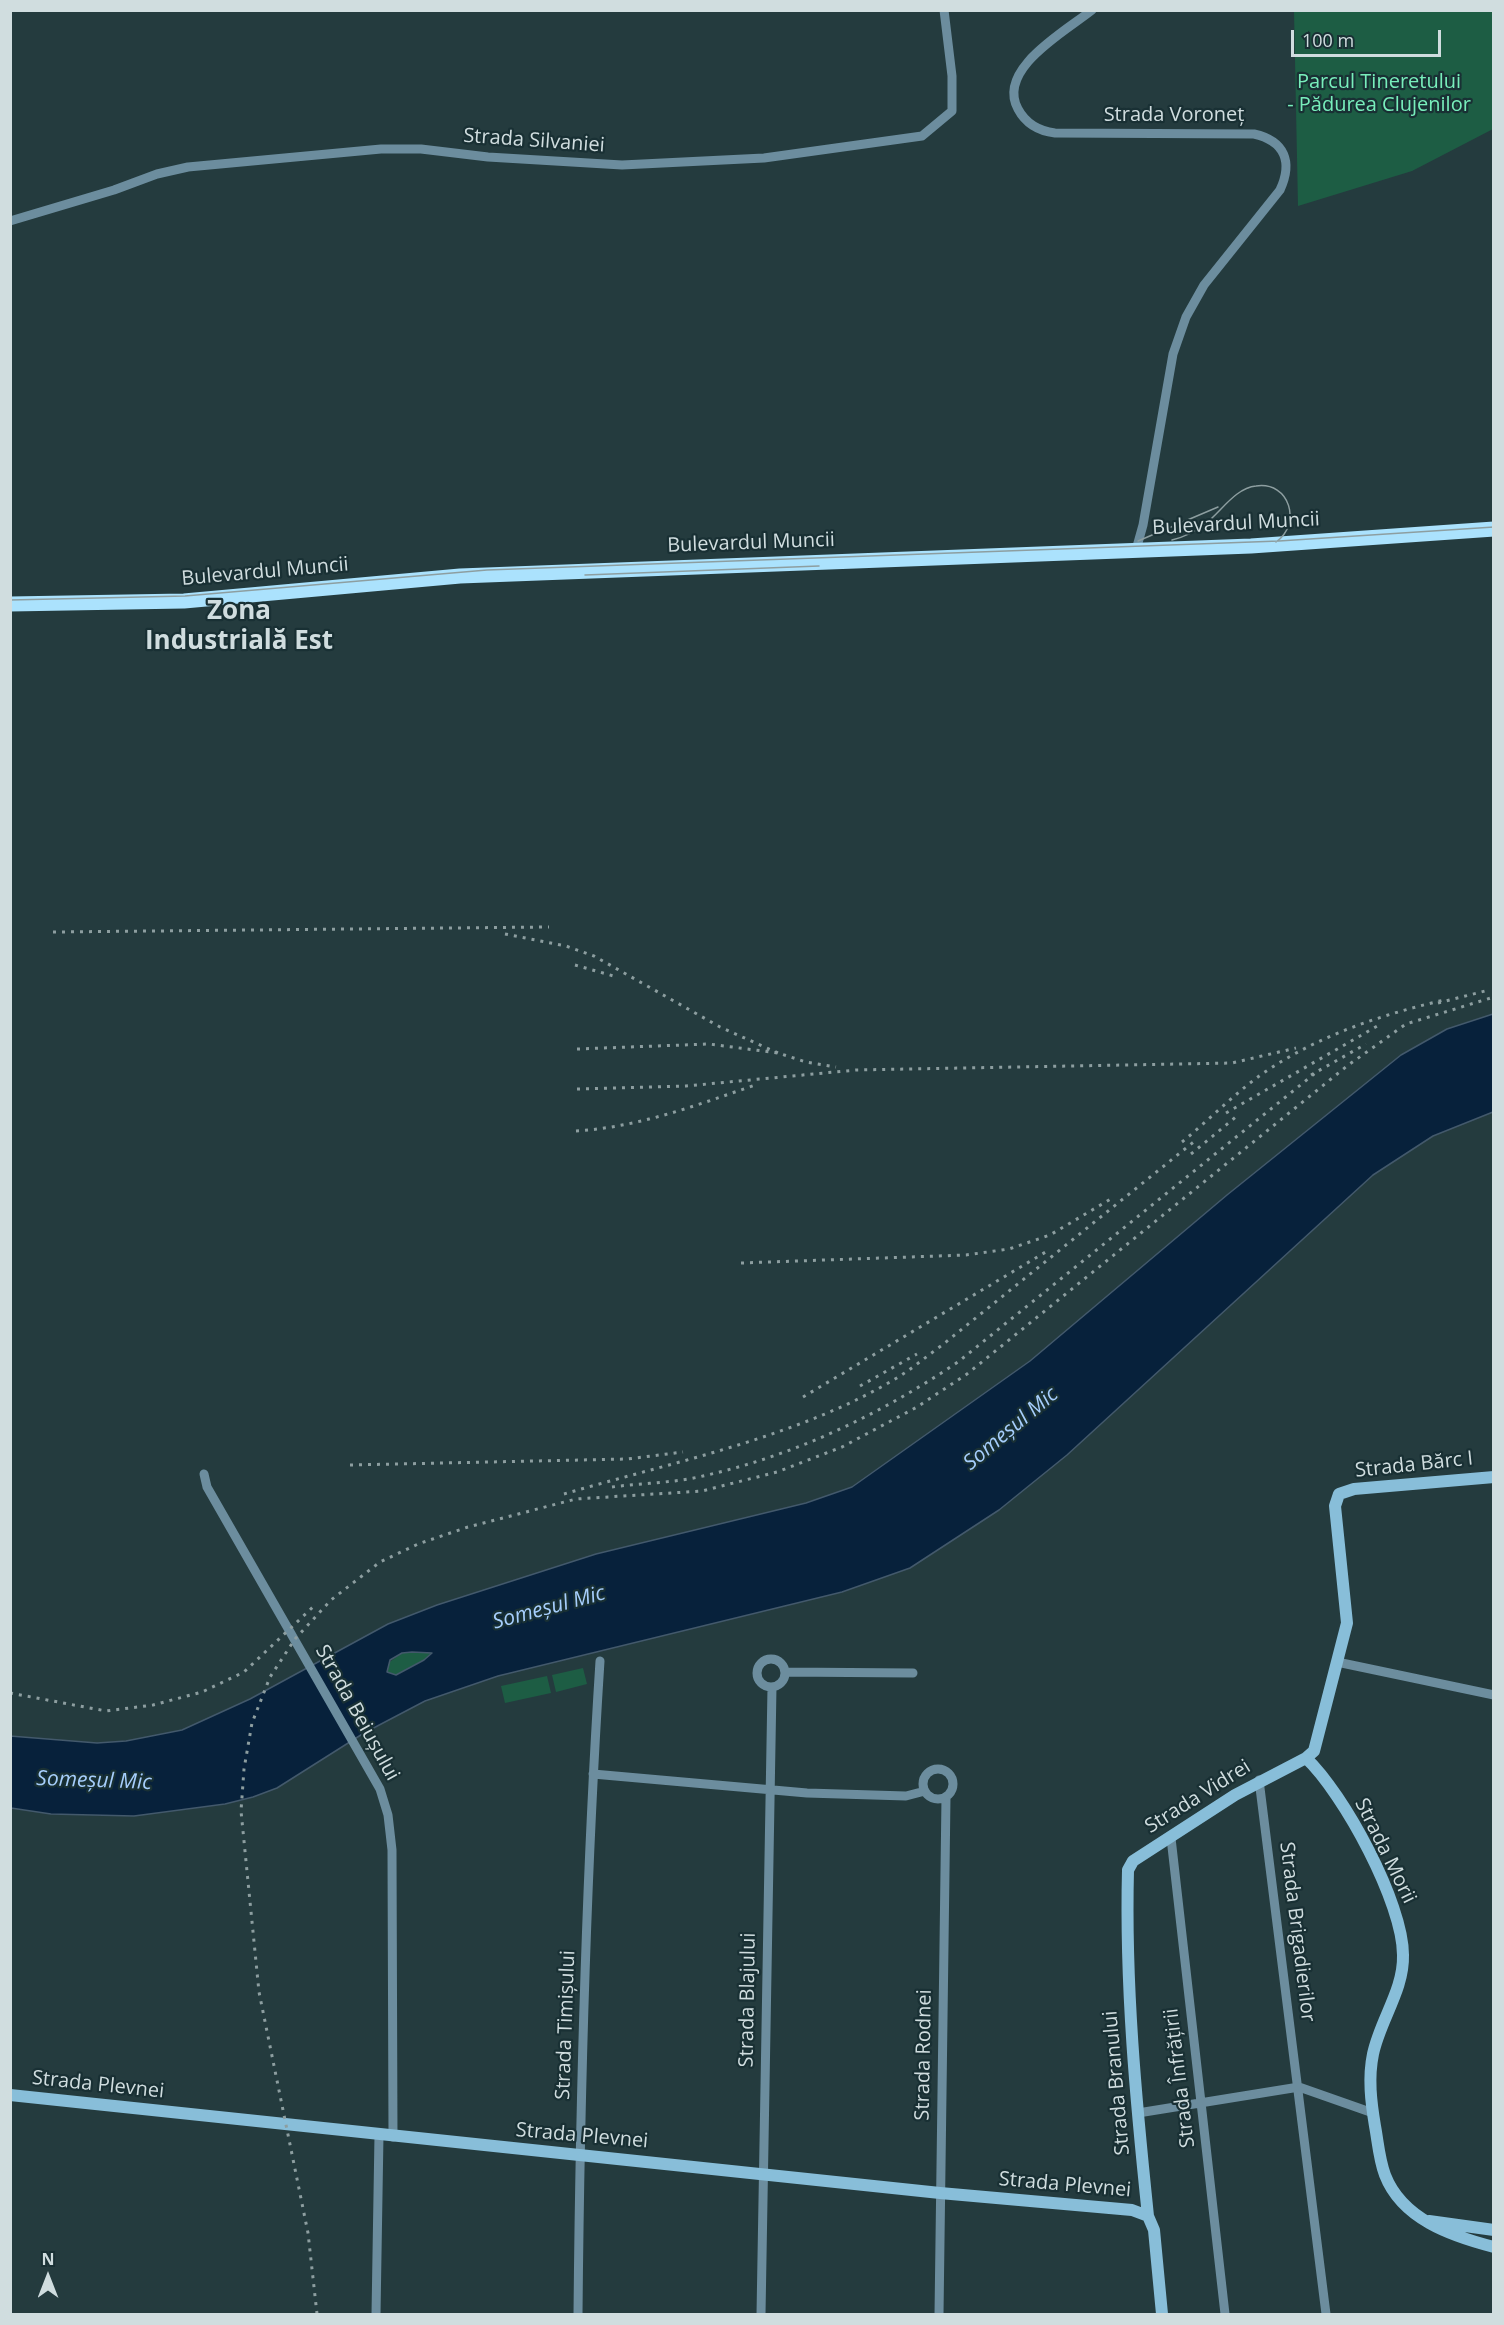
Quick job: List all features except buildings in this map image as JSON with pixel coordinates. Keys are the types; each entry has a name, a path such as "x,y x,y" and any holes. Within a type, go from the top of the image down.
{"main road":[{"name":"Bulevardul Muncii","path":"10,604 184,601 460,576 1251,546 1494,530"}],"street":[{"name":"Strada Silvaniei","path":"10,221 173,170 361,149 421,149 488,157 622,165 764,158 922,136 952,111 952,76 944,10"},
{"name":"Strada Voroneț","path":"1092,10 1027,61 1018,74 1013,99 1025,121 1044,132 1055,133 1254,134 1267,137 1278,144 1287,166 1280,190 1210,276 1186,317 1173,354 1143,525 1136,550"},
{"name":"Strada Beiușului","path":"204,1474 207,1487 380,1789 388,1815 392,1850 393,2137"},
{"name":"Strada Bărc I","path":"1337,1662 1347,1623 1335,1506 1339,1494 1354,1489 1494,1477"},
{"path":"768,1659 776,1659 783,1665 785,1672 780,1684 772,1687 759,1681 757,1672 760,1663 768,1659"},
{"name":"Strada Timișului","path":"579,2314 580,2155 593,1774 600,1661"},
{"path":"1306,1758 1317,1746 1337,1662 1494,1695"},
{"path":"785,1672 914,1673"},
{"name":"Strada Blajului","path":"761,2314 772,1687"},
{"name":"Strada Vidrei","path":"1127,1883 1130,1865 1259,1780 1306,1758"},
{"name":"Strada Morii","path":"1306,1758 1327,1783 1364,1844 1388,1896 1403,1944 1402,1973 1373,2054 1370,2072 1380,2162 1389,2184 1409,2209 1444,2232 1494,2247"},
{"path":"940,1769 948,1773 952,1780 952,1790 946,1797 936,1799 925,1791 923,1783 926,1775 932,1770 940,1769"},
{"path":"593,1774 771,1790 906,1796 925,1791"},
{"name":"Strada Brigadierilor","path":"1259,1780 1326,2314"},
{"name":"Strada Rodnei","path":"939,2314 946,1797"},
{"name":"Strada Înfrățirii","path":"1171,1838 1225,2314"},
{"name":"Strada Branului","path":"1127,1883 1129,1993 1138,2113 1148,2216 1154,2230 1162,2314"},
{"path":"1138,2113 1299,2087 1373,2113"},
{"name":"Strada Plevnei","path":"10,2096 940,2193 1132,2210 1148,2216"},
{"path":"376,2314 379,2135"},
{"path":"1425,2220 1494,2230"}],"green space":[{"name":"Parcul Tineretului - Pădurea Clujenilor","path":"1294,11 1493,11 1493,129 1412,171 1298,206"},
{"path":"432,1652 424,1660 396,1675 387,1673 387,1664 402,1653"},
{"path":"583,1668 587,1684 556,1692 552,1675"},
{"path":"547,1676 551,1693 505,1703 501,1686"}],"water":[{"name":"Someșul Mic","path":"1493,1014 1493,1112 1433,1136 1373,1175 1067,1455 999,1510 910,1568 842,1592 498,1676 425,1701 364,1733 277,1788 253,1797 225,1804 134,1816 51,1814 11,1808 10,1736 97,1743 126,1741 182,1730 250,1699 388,1624 437,1605 596,1554 806,1503 852,1487 1030,1361 1227,1195 1401,1055 1447,1029","holes":["402,1653 432,1653 424,1660 396,1675 387,1672 390,1660"]}],"tram line":[{"path":"1172,540 1197,529 1241,491 1256,486 1268,486 1277,490 1289,505 1289,525 1276,542"},
{"path":"1138,541 1218,507"},
{"path":"10,600 185,596 487,570 1279,541 1494,527"},
{"path":"585,575 819,566"}],"railway":[{"path":"53,932 549,927"},
{"path":"505,934 566,946 594,956 720,1027 778,1053"},
{"path":"575,965 617,977"},
{"path":"1438,1003 1485,991"},
{"path":"317,2314 308,2233 259,1992 241,1811 244,1769 252,1723 270,1677 295,1639 331,1600 380,1562 418,1544 468,1527 576,1499 702,1491 777,1472 842,1447 917,1407 967,1374 1347,1066 1406,1024 1494,997"},
{"path":"1182,1142 1262,1074 1305,1049 1350,1028 1444,1000"},
{"path":"1226,1113 1379,1025"},
{"path":"577,1049 709,1044 778,1053 806,1062 836,1067"},
{"path":"1311,1075 1366,1044"},
{"path":"577,1089 686,1086 856,1070 1232,1063 1296,1048"},
{"path":"612,1487 703,1476 771,1457 836,1431 898,1399 958,1362 1319,1070"},
{"path":"576,1131 646,1120 758,1084"},
{"path":"1191,1154 1237,1116"},
{"path":"564,1494 736,1446 780,1431 862,1397 900,1376 941,1346 1196,1140"},
{"path":"741,1263 966,1255 1009,1249 1050,1235 1114,1197"},
{"path":"803,1397 1049,1250"},
{"path":"860,1386 917,1354"},
{"path":"350,1465 627,1459 683,1452"},
{"path":"10,1693 106,1711 153,1705 202,1692 244,1672 314,1606"}],"district":[{"name":"Zona Industrială Est","path":"239,627"}]}
